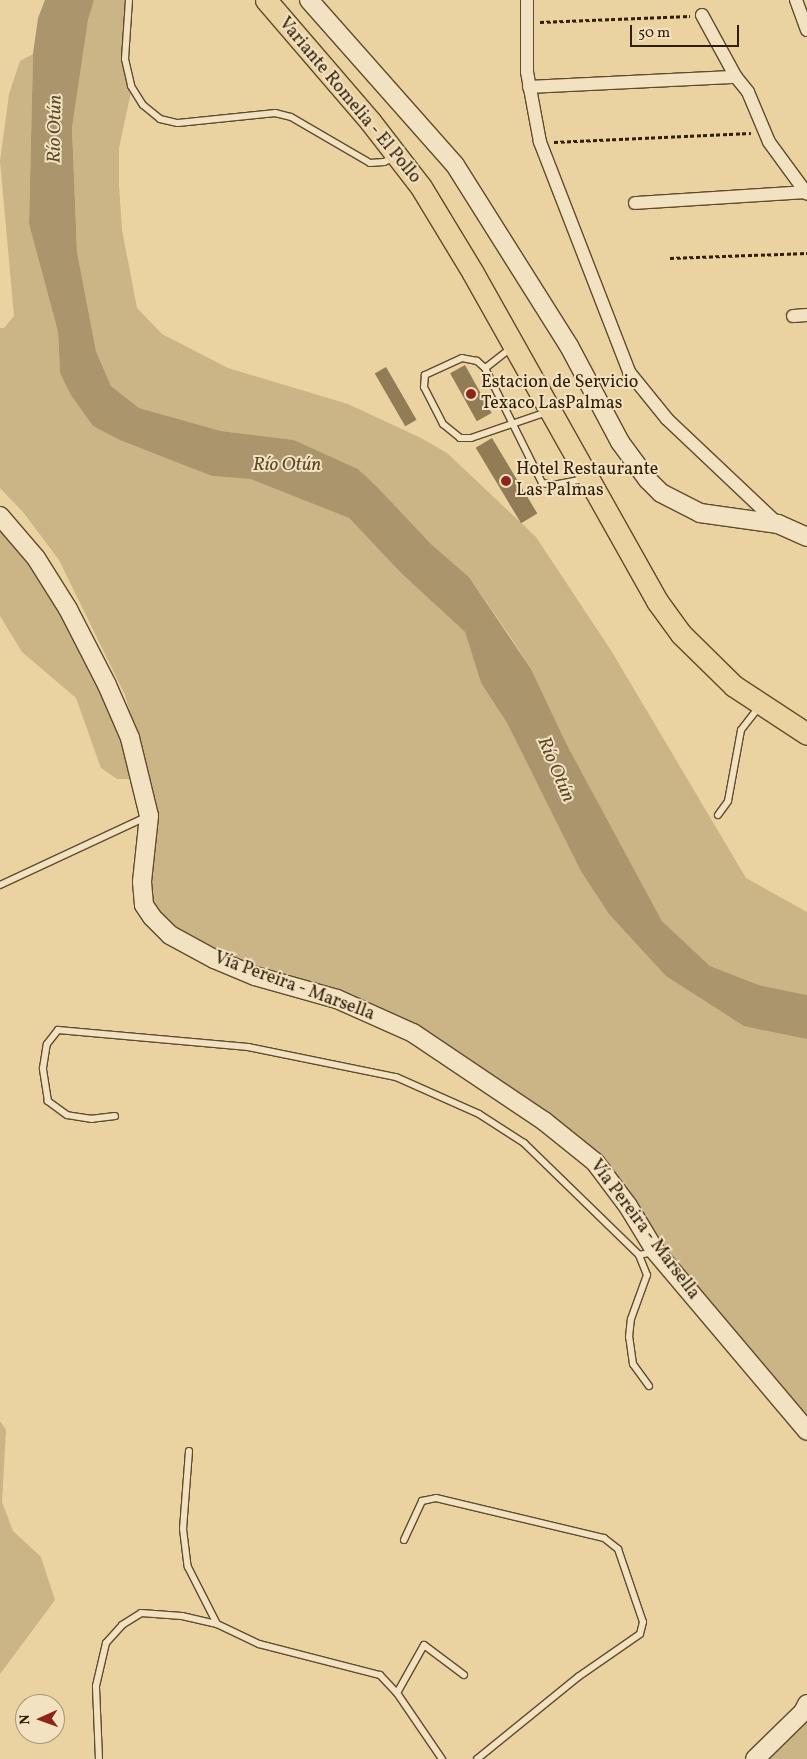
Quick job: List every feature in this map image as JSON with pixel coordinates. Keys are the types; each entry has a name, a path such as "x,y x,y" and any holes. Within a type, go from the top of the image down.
{"highway":[{"name":"Variante Romelia - El Pollo","path":"266,0 398,155 464,257 512,348 656,601 681,634 734,686 760,706 807,734"}],"main road":[{"path":"309,0 455,165 569,346 620,442 648,480 661,493 700,514 778,524 807,537"},
{"name":"Vía Pereira - Marsella","path":"0,516 36,558 68,609 107,685 130,738 149,816 142,882 144,905 170,935 214,959 256,976 337,999 413,1033 544,1120 596,1162 628,1206 647,1253 807,1431"},
{"path":"755,1759 803,1712 807,1704"}],"street":[{"path":"527,0 526,23 529,87 540,142 628,372 667,419 778,524"},
{"path":"796,0 807,30"},
{"path":"702,15 736,77 748,92 777,157 806,193"},
{"path":"529,87 736,77"},
{"path":"635,203 806,193"},
{"path":"793,316 807,315"}],"lane":[{"path":"130,0 124,59 131,86 143,105 160,119 178,123 275,113 291,117 370,163 384,162 398,155"},
{"path":"485,368 512,348"},
{"path":"549,411 513,424 484,435 460,438 443,424 424,387 425,375 462,358 477,361 485,368 513,424 542,483 553,485 587,478"},
{"path":"718,815 730,795 741,730 760,706"},
{"path":"0,885 149,816"},
{"path":"114,1116 92,1119 67,1115 48,1101 43,1068 47,1044 58,1030 248,1047 396,1077 478,1114 524,1143 647,1253 647,1276 631,1320 629,1344 633,1364 649,1386"},
{"path":"188,1451 183,1529 188,1567 217,1624"},
{"path":"404,1540 422,1501 436,1498 604,1538 618,1549 643,1622 640,1634 578,1677 477,1759"},
{"path":"99,1759 96,1686 106,1643 122,1624 141,1613 182,1616 217,1624 259,1644 380,1675 398,1693 442,1759"},
{"path":"398,1693 424,1645 464,1675"}],"path":[{"path":"526,23 702,15"},
{"path":"540,142 765,133"},
{"path":"670,258 807,253"}],"shaded area":[{"path":"94,0 131,0 126,39 131,92 119,148 119,185 122,230 137,308 162,334 228,368 348,404 421,438 447,453 536,537 612,652 746,878 807,912 807,995 759,985 710,966 662,921 567,745 531,669 512,639 469,577 431,544 358,469 294,440 221,431 139,408 111,386 96,351 77,252 72,128 88,20"},
{"path":"33,54 29,224 58,332 60,373 93,426 212,476 250,479 349,518 401,573 465,632 481,683 507,723 538,785 652,932 807,1035 807,1431 595,1162 413,1033 283,983 153,919 142,882 158,815 125,695 59,560 23,512 0,488 0,328 4,328 14,316 0,161 9,94 20,61"},
{"path":"0,516 107,685 135,779 117,779 101,768 76,698 22,652 0,616"},
{"path":"0,1421 6,1430 2,1502 13,1531 41,1557 55,1600 0,1674"},
{"path":"807,1704 807,1759 761,1759"}],"water":[{"name":"Río Otún","path":"45,0 94,0 88,20 72,128 77,252 96,351 111,386 139,408 221,431 294,440 358,469 431,544 469,577 531,669 567,745 662,921 710,966 759,985 807,995 807,1039 744,1026 666,976 609,914 581,871 507,723 481,683 465,632 401,573 349,518 250,479 212,476 120,440 93,426 71,395 60,373 58,332 29,224 33,54 38,18"}],"building":[{"name":"Estacion de Servicio Texaco LasPalmas","path":"465,365 492,413 477,421 450,373"},
{"path":"386,367 416,420 405,426 375,374"},
{"name":"Hotel Restaurante Las Palmas","path":"492,438 537,513 521,523 476,448"}],"place":[{"name":"Estacion de Servicio Texaco LasPalmas","path":"471,394"},
{"name":"Hotel Restaurante Las Palmas","path":"506,481"}]}
